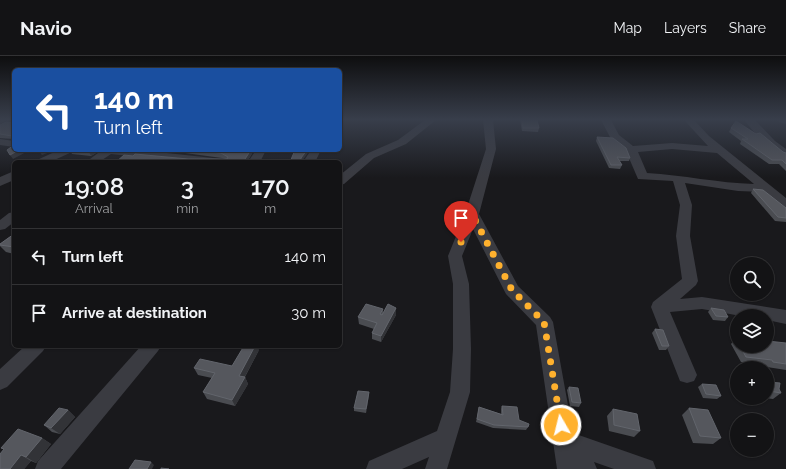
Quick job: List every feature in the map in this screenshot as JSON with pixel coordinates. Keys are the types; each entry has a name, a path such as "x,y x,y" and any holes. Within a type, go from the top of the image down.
{"street":[{"path":"342,179 370,156 406,139"},
{"path":"436,469 460,392 462,349 461,284 455,256 472,214 490,148 489,139"},
{"path":"618,139 631,149 642,176 678,178 738,187 764,187 786,192"},
{"path":"706,139 786,204"},
{"path":"767,139 786,154"},
{"path":"0,142 12,144"},
{"path":"631,149 672,146 719,150"},
{"path":"46,160 64,152"},
{"path":"95,160 106,152"},
{"path":"127,152 198,160"},
{"path":"0,182 12,176"},
{"path":"659,307 690,281 683,236 686,205 678,178"},
{"path":"472,214 512,290 544,322 568,469"},
{"path":"0,226 12,217"},
{"path":"659,307 702,303 786,317"},
{"path":"659,307 687,375"},
{"path":"0,381 35,348"},
{"path":"46,469 150,348"},
{"path":"377,469 446,438"},
{"path":"563,440 586,469"},
{"path":"563,440 645,469"}],"building":[{"path":"598,139 615,139 626,148 630,158 617,157 622,165 611,165"},
{"path":"742,139 768,139 786,153 786,164 782,160 772,160"},
{"path":"12,146 12,152 15,152 10,155 7,150"},
{"path":"211,152 250,152 244,160 118,160 124,155 133,156 135,154 188,159 227,159 228,157 221,153"},
{"path":"294,152 306,152 301,160 291,160"},
{"path":"753,189 763,190 786,208 786,218 778,217"},
{"path":"12,235 12,247 0,244"},
{"path":"366,304 383,309 380,314 382,315 388,304 396,308 381,336 372,333 377,323 358,317"},
{"path":"711,308 724,310 728,317 716,316"},
{"path":"655,329 663,330 669,346 662,346"},
{"path":"774,342 786,343 786,364 774,362 772,360 746,357 744,353 774,353"},
{"path":"243,348 254,348 239,376 245,377 232,400 203,392 215,373 194,368 200,359 232,366"},
{"path":"774,383 780,383 779,389 781,393 774,392"},
{"path":"702,384 716,385 721,396 706,394"},
{"path":"569,387 578,388 581,403 572,402"},
{"path":"358,391 369,392 366,409 354,408"},
{"path":"502,406 517,407 519,420 529,424 528,427 494,425 477,419 479,407 503,415"},
{"path":"59,408 68,410 51,428 44,425"},
{"path":"689,408 708,410 721,438 700,436"},
{"path":"613,409 637,414 640,431 614,425"},
{"path":"18,429 42,438 26,457 21,455 10,469 0,469 0,454 4,449 1,448"},
{"path":"135,460 151,462 147,469 129,469"}],"route":[{"path":"461,242 472,214 512,290 544,322 561,425"}]}
